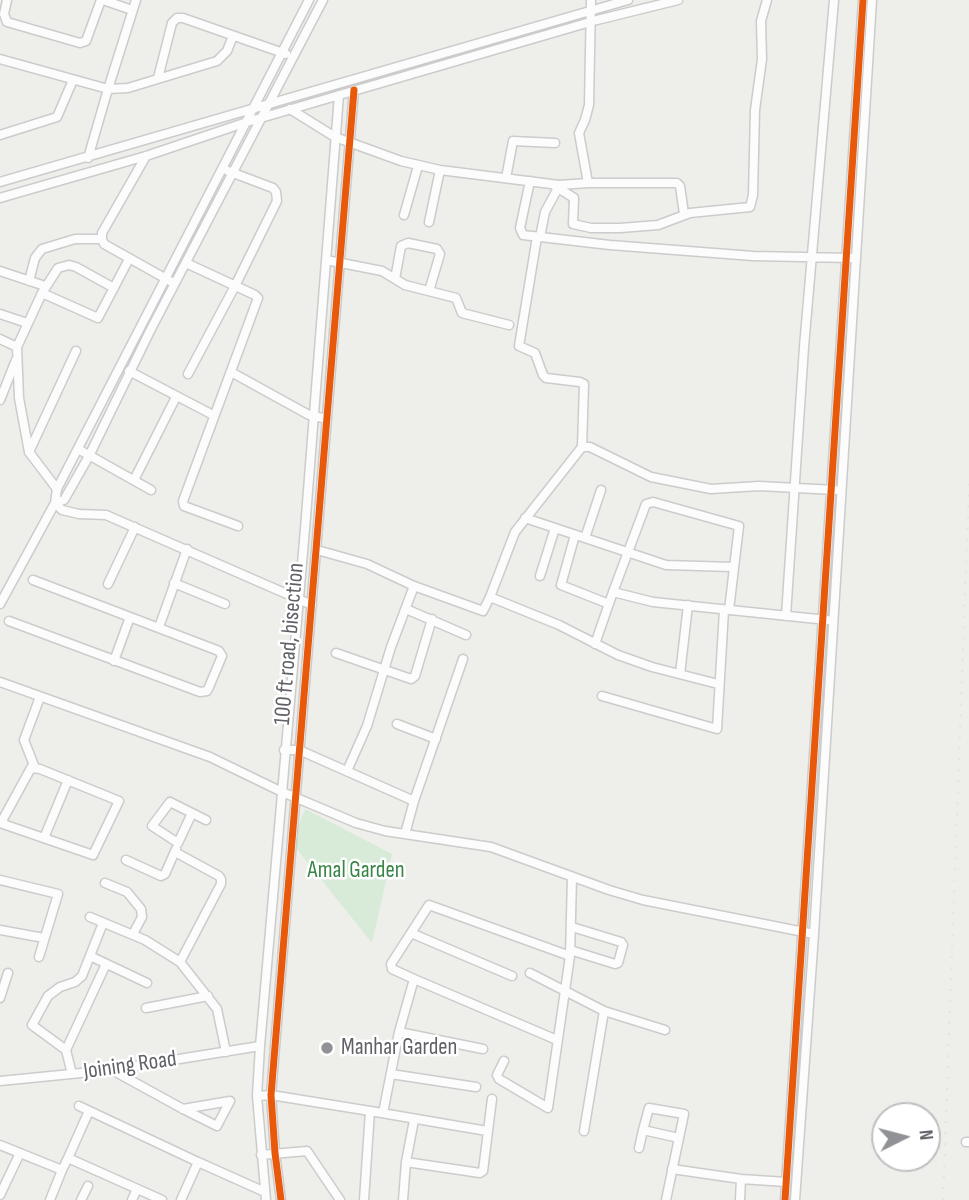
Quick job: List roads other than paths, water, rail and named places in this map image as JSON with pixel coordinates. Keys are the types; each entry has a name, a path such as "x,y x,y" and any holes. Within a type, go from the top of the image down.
{"street":[{"path":"7,0 4,14 7,22 80,43 86,41 102,0 132,10"},
{"path":"88,158 136,0"},
{"path":"55,503 64,500 132,372 186,263 247,122 309,0"},
{"path":"0,604 55,503 57,489 166,279 228,171 263,118 323,0"},
{"path":"0,183 287,101 592,4 628,0"},
{"path":"0,198 146,156 354,90 678,0"},
{"path":"555,186 574,198 575,225 605,229 667,223 684,214 750,207 755,110 762,59 761,20 767,0"},
{"path":"786,616 834,0"},
{"path":"863,0 830,490 828,620 814,934 795,1196 785,1196 810,825 828,620 841,490 872,0"},
{"path":"588,183 579,133 589,105 592,4"},
{"path":"158,78 172,23 183,18 294,57"},
{"path":"0,59 108,89 128,88 217,61 227,51 233,36"},
{"path":"0,135 57,117 73,80"},
{"name":"100 ft road, bisection","path":"281,1200 271,1094 342,261 354,90"},
{"name":"100 ft road, bisection","path":"265,1196 257,1096 262,1016 339,95"},
{"path":"287,101 290,110 335,137 418,166 555,186 588,183 677,183 680,186 684,214"},
{"path":"506,178 513,141 555,142"},
{"path":"146,156 102,233 102,239 104,244 129,259 176,283"},
{"path":"404,215 418,166"},
{"path":"429,222 440,170"},
{"path":"188,374 277,201 272,188 228,171"},
{"path":"530,181 519,230 523,235 753,256 856,258"},
{"path":"317,550 366,564 414,586 481,611 490,597 508,547 525,518 582,447 583,382 546,378 535,353 519,346 538,237 555,186"},
{"path":"29,281 35,258 42,249 75,239 102,239"},
{"path":"395,279 401,246 408,243 439,250 429,291"},
{"path":"0,271 29,281 96,319 129,259"},
{"path":"326,260 342,261 382,271 405,285 456,298 462,313 509,325"},
{"path":"186,263 256,295 258,302 213,415 183,504 238,526"},
{"path":"57,489 29,452 19,398 17,347 44,290 58,268 69,265 114,288"},
{"path":"0,314 27,323"},
{"path":"0,339 17,347"},
{"path":"29,452 76,351"},
{"path":"0,400 17,358"},
{"path":"122,367 213,415"},
{"path":"231,372 313,417 327,419"},
{"path":"134,480 176,397"},
{"path":"582,447 590,447 651,477 712,489 760,486 841,490"},
{"path":"78,449 151,490"},
{"path":"585,538 601,490"},
{"path":"595,644 646,504 653,502 737,524 739,528 718,684 716,730 602,696"},
{"path":"55,503 62,510 79,514 100,513 312,605"},
{"path":"525,518 666,565 733,567"},
{"path":"108,584 135,527"},
{"path":"540,576 555,528"},
{"path":"575,535 561,584 609,604"},
{"path":"159,627 187,549"},
{"path":"9,621 200,692 206,691 221,653 33,580"},
{"path":"174,583 225,604"},
{"path":"347,771 367,726 397,628 414,586"},
{"path":"613,592 639,600 828,620"},
{"path":"490,597 641,663 718,684"},
{"path":"680,674 688,606"},
{"path":"406,609 466,635"},
{"path":"114,661 130,617"},
{"path":"336,653 407,679 415,676 432,619"},
{"path":"405,834 463,659"},
{"path":"0,682 210,757 280,791 356,823 405,834 491,847 643,900 814,934"},
{"path":"35,768 23,740 40,696"},
{"path":"397,724 436,738"},
{"path":"284,750 299,750 414,801"},
{"path":"35,768 118,799 119,803 93,855 6,826 2,821 28,770 35,768"},
{"path":"44,838 68,780"},
{"path":"178,843 152,825 168,802 206,820"},
{"path":"126,860 161,876 165,874 192,813"},
{"path":"810,825 820,825"},
{"path":"175,852 221,879 221,884 180,962"},
{"path":"504,1061 497,1075 499,1079 547,1108 566,991 572,927 572,877"},
{"path":"0,880 58,894 39,957"},
{"path":"105,883 127,892 141,909 142,917 133,934"},
{"path":"557,1040 391,967 427,906 432,905 570,953 618,963 624,945 621,942 572,927"},
{"path":"90,917 133,934 180,962 219,1014 226,1052"},
{"path":"72,1074 66,1050 33,1028 32,1022 48,996 60,987 80,979 103,923"},
{"path":"0,930 44,938"},
{"path":"411,933 512,976"},
{"path":"90,956 147,982"},
{"path":"66,1050 106,964"},
{"path":"266,965 283,967"},
{"path":"0,998 8,973"},
{"path":"530,973 604,1012 665,1030"},
{"path":"383,1113 399,1032 414,979"},
{"path":"146,1008 208,996"},
{"path":"584,1131 604,1012"},
{"path":"262,1016 279,1017"},
{"path":"399,1032 483,1049"},
{"name":"Joining Road","path":"0,1081 111,1070 260,1046"},
{"path":"111,1070 184,1109 217,1126 230,1101 184,1109"},
{"path":"391,1074 475,1087"},
{"path":"257,1096 271,1094 487,1131"},
{"path":"406,1162 482,1173 492,1099"},
{"path":"79,1106 265,1196"},
{"path":"639,1148 649,1108 683,1114 666,1200"},
{"path":"50,1200 89,1111"},
{"path":"364,1200 370,1111"},
{"path":"403,1200 406,1162 414,1120"},
{"path":"643,1130 678,1138"},
{"path":"0,1145 62,1170"},
{"path":"261,1155 307,1151 340,1200"},
{"path":"1,1198 20,1153"},
{"path":"68,1158 162,1200"},
{"path":"181,1200 198,1162"},
{"path":"672,1169 741,1179 786,1182"},
{"path":"740,1200 741,1179"},
{"path":"81,1200 88,1186"},
{"path":"132,1200 137,1189"}],"railway":[{"path":"943,1200 969,484"}],"place":[{"name":"Manhar Garden","path":"327,1048"}],"park label":[{"name":"Amal Garden","path":"356,871"}]}
